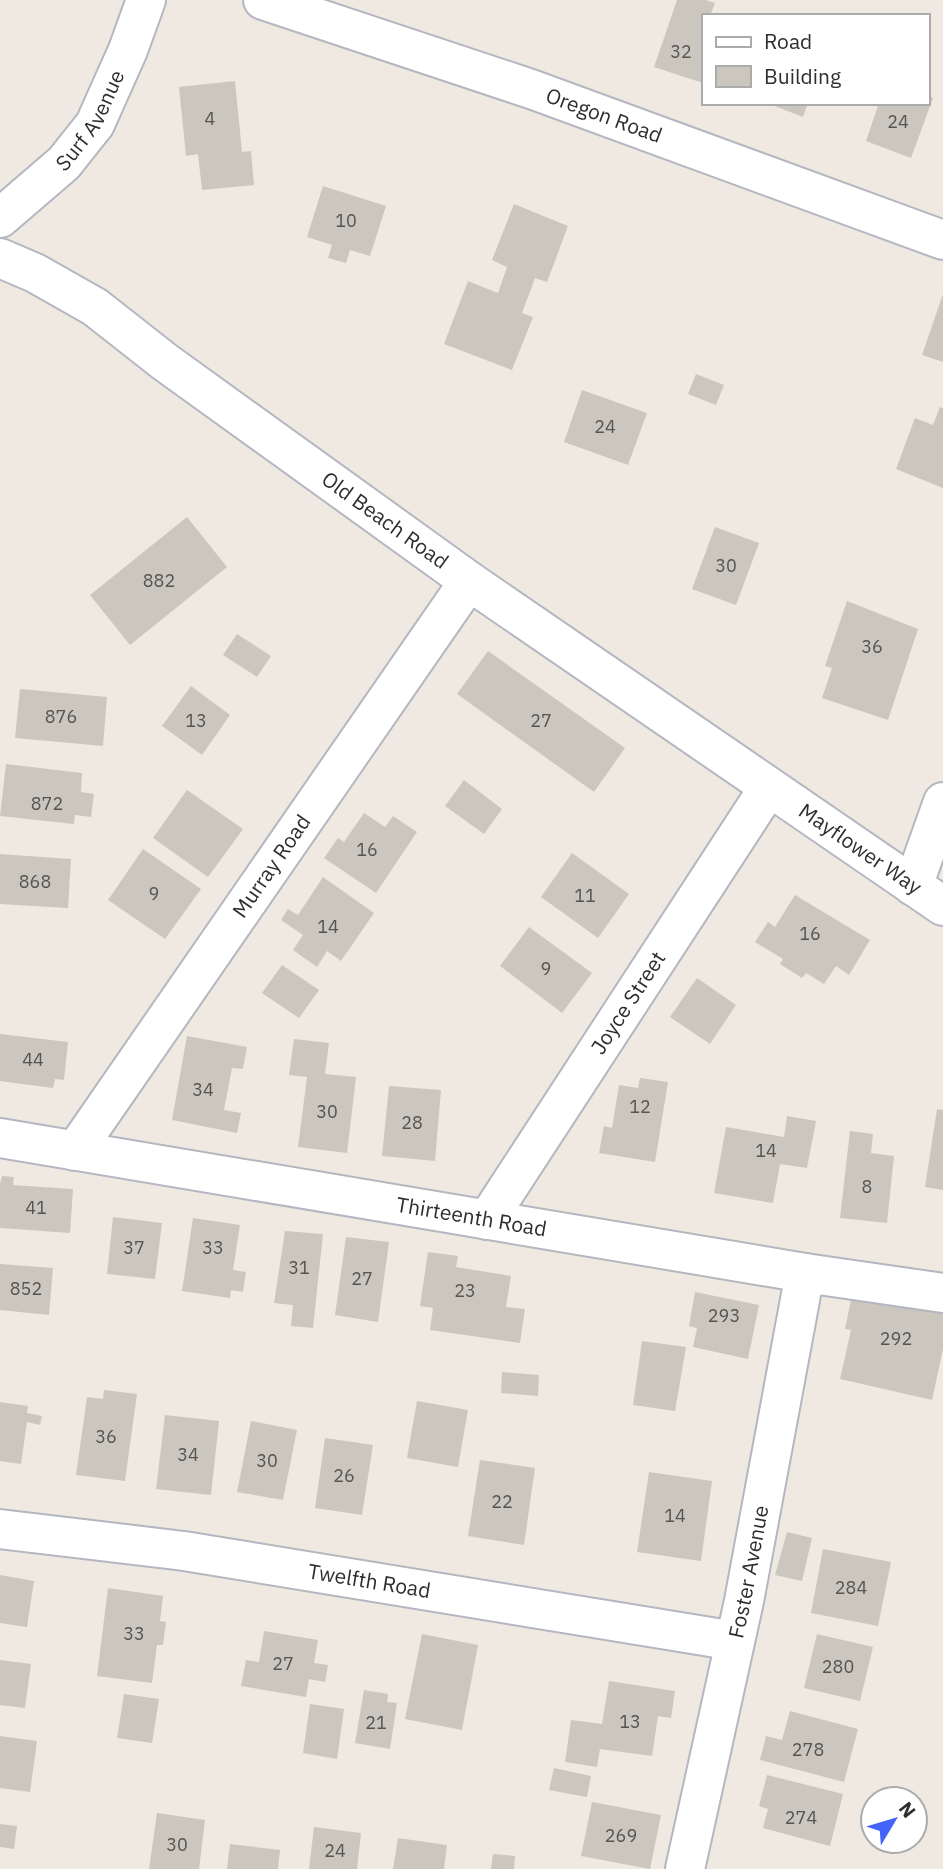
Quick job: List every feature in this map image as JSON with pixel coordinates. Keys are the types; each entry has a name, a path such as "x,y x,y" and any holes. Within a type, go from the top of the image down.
{"street":[{"name":"Surf Avenue","path":"0,218 64,163 95,124 128,50 145,0"},
{"name":"Oregon Road","path":"263,0 531,89 943,240"},
{"name":"Old Beach Road","path":"0,258 35,273 95,307 165,362 469,581 769,787"},
{"name":"Murray Road","path":"75,1151 469,581"},
{"name":"Mayflower Way","path":"769,787 928,896 943,802"},
{"name":"Joyce Street","path":"487,1220 769,787"},
{"name":"Thirteenth Road","path":"0,1138 805,1273 943,1293"},
{"name":"Foster Avenue","path":"685,1869 735,1641 805,1273"},
{"name":"Twelfth Road","path":"0,1529 184,1551 735,1641"}],"building":[{"path":"677,0 706,0 715,3 711,14 702,14 702,83 654,67"},
{"path":"235,81 242,152 251,151 254,185 202,190 198,154 186,156 179,87"},
{"path":"929,97 933,98 911,158 866,141 878,105 929,105"},
{"path":"772,105 807,105 803,117"},
{"path":"323,186 386,206 370,256 350,250 346,263 328,258 332,245 307,237"},
{"path":"514,204 568,226 547,282 535,278 522,313 533,317 512,370 444,344 468,281 498,293 507,267 492,260"},
{"path":"943,294 943,362 922,355"},
{"path":"696,374 724,385 716,405 688,394"},
{"path":"582,390 647,413 628,465 564,442"},
{"path":"940,407 943,408 943,488 896,469 915,418 933,425"},
{"path":"187,517 227,567 130,645 90,595"},
{"path":"715,527 759,543 736,605 692,589"},
{"path":"847,601 918,629 888,720 822,698 832,668 825,666"},
{"path":"237,634 271,656 257,677 223,655"},
{"path":"488,651 625,748 594,792 457,694"},
{"path":"191,686 230,715 202,755 162,726"},
{"path":"20,689 107,697 103,746 15,738"},
{"path":"6,764 82,773 81,792 94,794 91,817 75,815 74,824 0,816"},
{"path":"464,780 502,809 484,834 445,806"},
{"path":"187,790 243,829 208,877 153,838"},
{"path":"364,813 385,827 393,816 417,832 376,893 324,858 338,838 344,842"},
{"path":"143,849 201,889 165,939 108,900"},
{"path":"572,853 629,894 598,938 541,897"},
{"path":"0,854 71,859 68,908 0,904"},
{"path":"323,877 374,913 341,961 327,951 317,967 293,950 303,935 281,920 288,909 298,915"},
{"path":"795,895 870,940 849,975 836,966 824,984 806,973 802,978 780,964 783,959 755,942 768,922 775,927"},
{"path":"529,927 592,973 562,1013 500,966"},
{"path":"282,965 319,990 299,1018 262,993"},
{"path":"697,978 736,1005 710,1044 670,1017"},
{"path":"0,1034 68,1042 64,1080 55,1079 53,1088 0,1081"},
{"path":"187,1036 247,1047 243,1069 232,1068 224,1110 241,1113 237,1133 172,1120"},
{"path":"294,1039 329,1043 325,1074 356,1077 347,1153 298,1147 307,1077 289,1075"},
{"path":"640,1078 668,1082 655,1162 599,1153 604,1126 612,1128 619,1085 638,1088"},
{"path":"389,1086 441,1090 435,1161 382,1156"},
{"path":"937,1109 943,1110 943,1190 925,1187"},
{"path":"787,1116 816,1121 807,1168 780,1164 773,1203 714,1193 726,1127 784,1137"},
{"path":"850,1131 873,1134 871,1153 894,1156 887,1223 840,1218"},
{"path":"2,1176 14,1177 13,1185 73,1189 70,1233 0,1228"},
{"path":"113,1217 162,1223 155,1279 107,1274"},
{"path":"193,1218 240,1225 233,1270 246,1272 243,1292 231,1290 230,1298 182,1291"},
{"path":"285,1231 323,1234 313,1328 291,1326 293,1305 274,1303"},
{"path":"346,1237 389,1242 378,1322 335,1315"},
{"path":"428,1252 458,1256 456,1267 511,1276 506,1307 525,1309 520,1343 430,1330 433,1308 420,1306"},
{"path":"0,1264 53,1268 49,1315 0,1310"},
{"path":"853,1290 943,1310 943,1349 932,1400 840,1379 851,1330 845,1329"},
{"path":"695,1292 759,1305 748,1359 693,1347 697,1328 689,1326"},
{"path":"642,1341 686,1347 675,1411 633,1405"},
{"path":"502,1372 539,1375 538,1396 501,1393"},
{"path":"104,1390 137,1394 125,1481 76,1475 87,1397 103,1399"},
{"path":"417,1401 468,1410 458,1467 407,1458"},
{"path":"0,1402 28,1406 27,1413 42,1416 40,1425 27,1422 21,1464 0,1461"},
{"path":"165,1415 219,1421 211,1495 156,1489"},
{"path":"251,1421 297,1430 283,1500 237,1492"},
{"path":"325,1438 373,1445 362,1515 315,1508"},
{"path":"480,1460 535,1468 524,1545 468,1536"},
{"path":"649,1472 712,1481 701,1561 637,1552"},
{"path":"787,1532 812,1538 802,1581 775,1575"},
{"path":"823,1549 891,1562 878,1626 811,1613"},
{"path":"0,1575 34,1581 27,1627 0,1623"},
{"path":"108,1588 163,1596 160,1621 166,1622 163,1645 157,1645 152,1683 97,1676"},
{"path":"264,1631 318,1640 314,1663 328,1665 325,1682 309,1679 306,1697 241,1686 246,1660 259,1662"},
{"path":"422,1634 478,1645 462,1730 405,1719"},
{"path":"817,1634 873,1647 860,1701 804,1688"},
{"path":"0,1660 31,1664 25,1708 0,1705"},
{"path":"609,1681 675,1691 671,1718 658,1716 652,1756 600,1749 597,1767 565,1762 571,1720 602,1724"},
{"path":"364,1690 388,1694 387,1702 397,1703 390,1749 355,1743"},
{"path":"124,1694 159,1699 152,1743 117,1738"},
{"path":"310,1704 344,1709 337,1759 303,1753"},
{"path":"790,1711 858,1729 844,1782 760,1760 766,1736 782,1740"},
{"path":"0,1736 37,1741 30,1792 0,1788"},
{"path":"554,1768 591,1776 587,1797 549,1790"},
{"path":"767,1775 843,1794 830,1846 763,1828 768,1809 759,1806"},
{"path":"592,1802 661,1815 650,1869 581,1856"},
{"path":"157,1813 205,1820 199,1869 149,1869"},
{"path":"0,1824 17,1826 14,1849 0,1847"},
{"path":"314,1827 361,1833 357,1869 309,1869"},
{"path":"398,1838 447,1845 444,1869 393,1869"},
{"path":"230,1844 280,1850 278,1869 227,1869"},
{"path":"493,1854 515,1856 514,1869 491,1869"}]}
